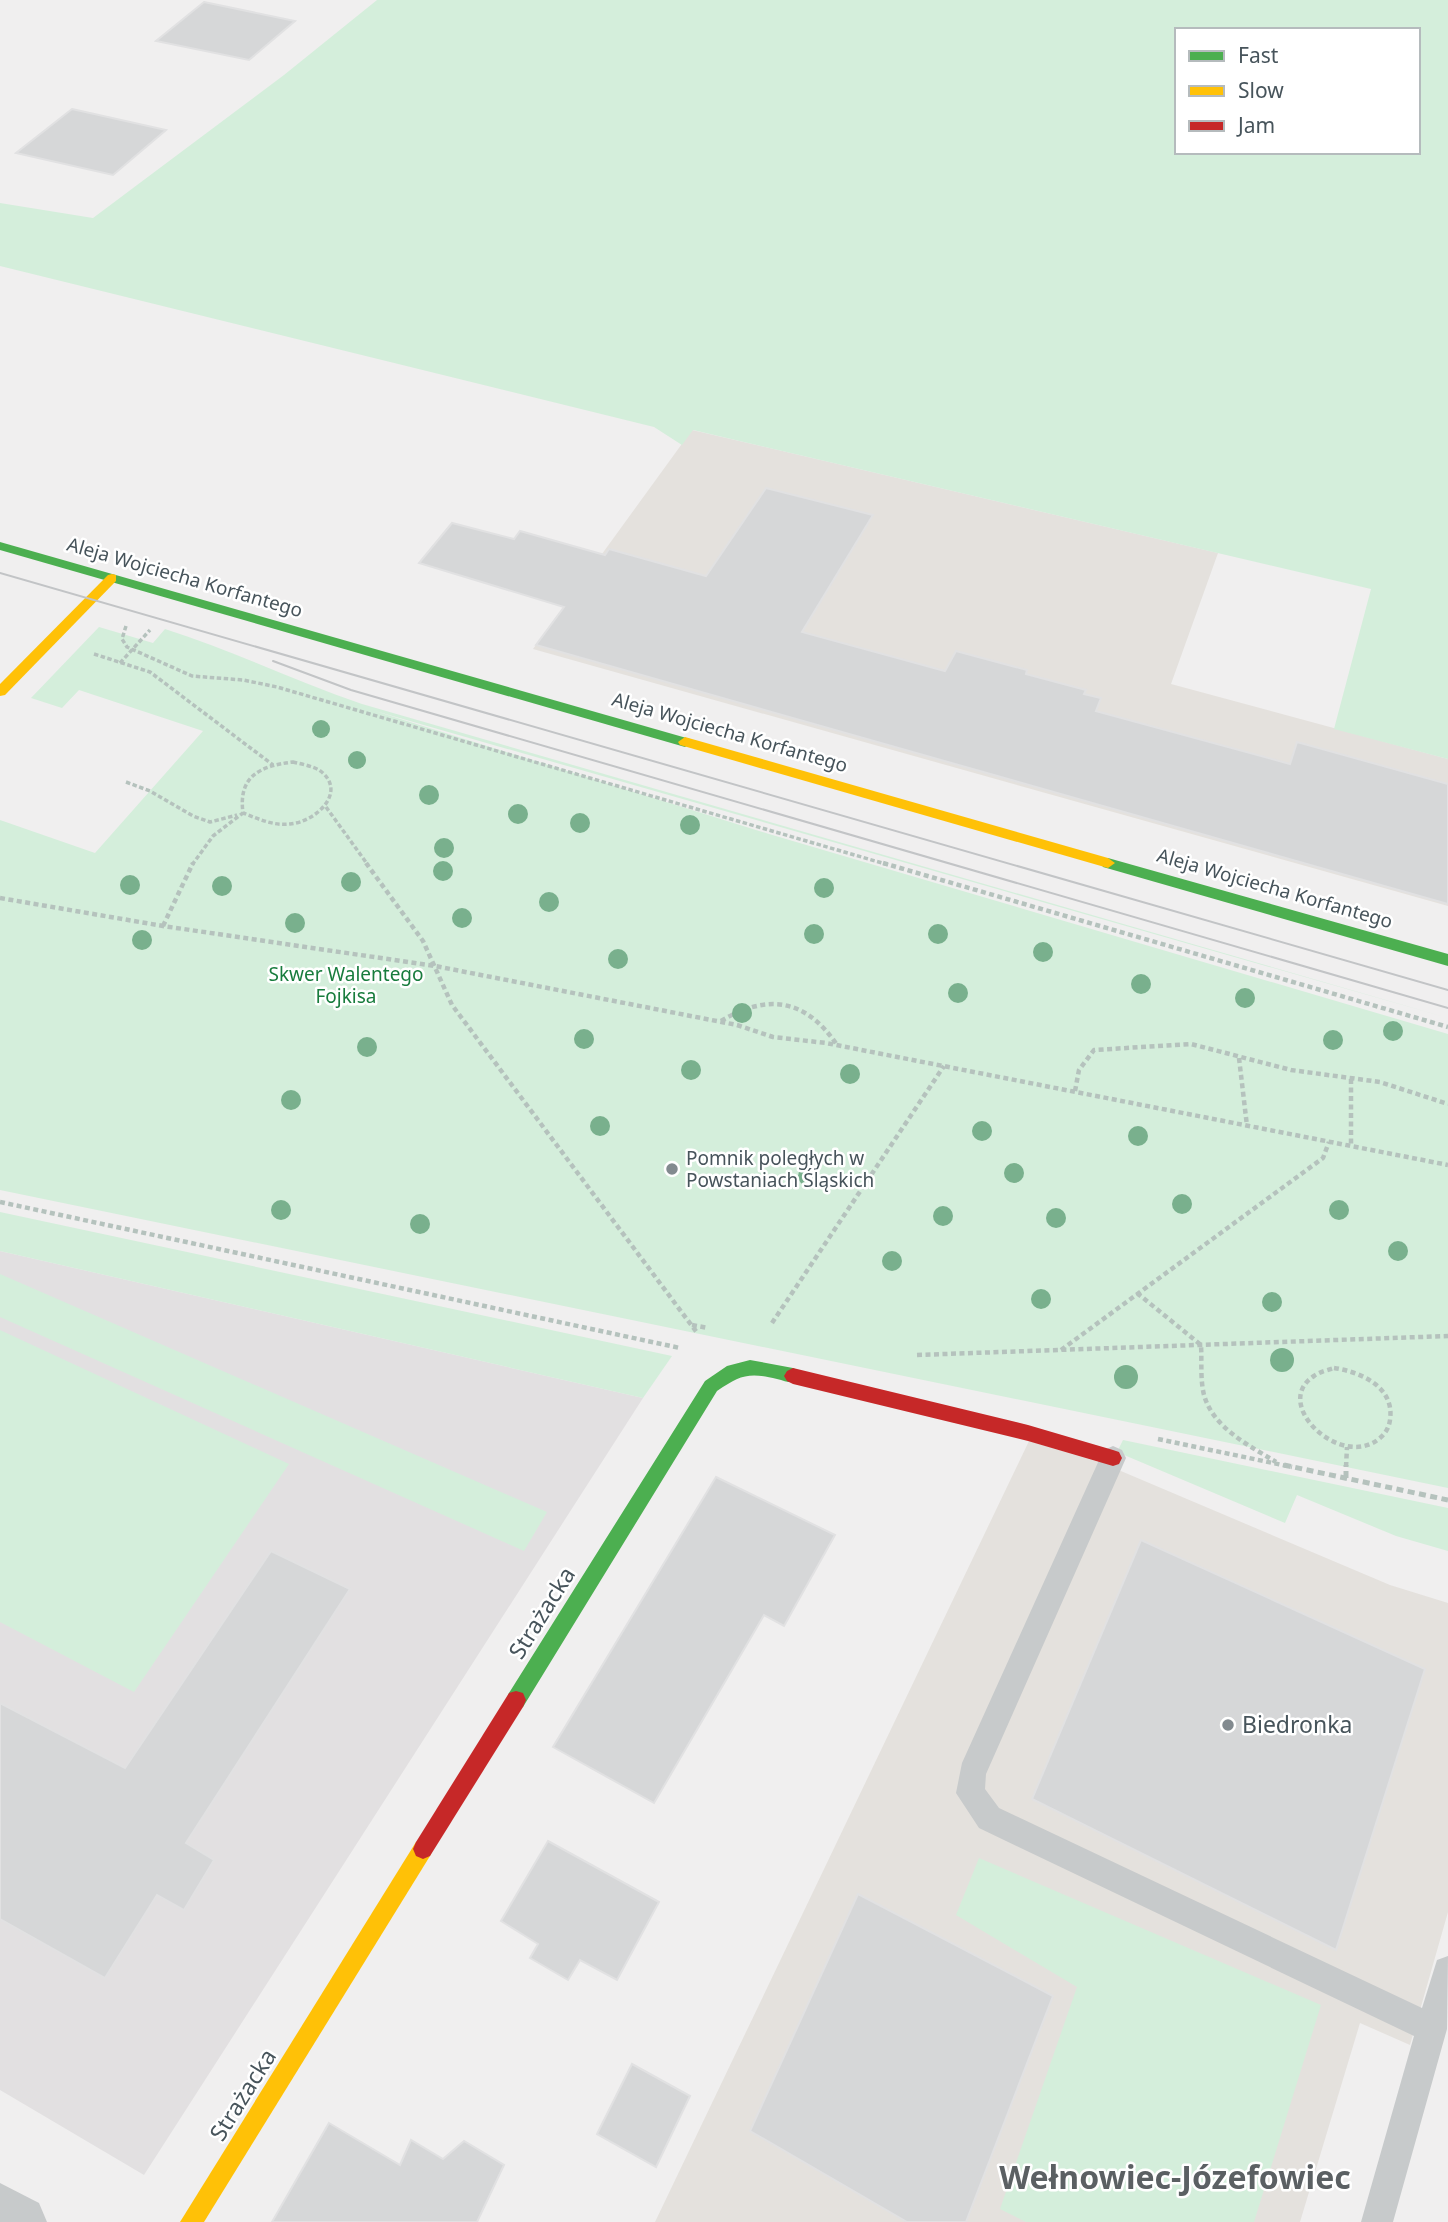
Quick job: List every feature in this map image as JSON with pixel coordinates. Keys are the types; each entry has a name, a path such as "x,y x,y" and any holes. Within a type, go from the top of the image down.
{"main road":[{"name":"Aleja Wojciecha Korfantego","path":"0,546 1448,960"},
{"path":"0,692 112,578"},
{"name":"Strażacka","path":"191,2222 711,1386 730,1371 750,1365 1028,1433 1113,1458"}],"street":[{"path":"0,2210 20,2222"}],"lane":[{"path":"1113,1458 972,1773 970,1793 989,1818 1432,2029"},
{"path":"1377,2222 1448,1971"}],"path":[{"path":"132,619 122,635 124,644 192,676 243,680 277,687 1448,1027"},
{"path":"155,625 120,663 150,672 273,765"},
{"path":"125,782 150,791 193,816 210,822 243,813 258,822 287,826 316,816 326,807 332,786 320,769 293,762 273,765 253,776 244,785 240,795 243,813"},
{"path":"326,807 423,941 452,1005 698,1334"},
{"path":"163,926 201,849 220,828 243,813"},
{"path":"0,898 163,926 435,966 721,1022 773,1037 838,1045 1448,1165"},
{"path":"721,1022 749,1005 769,1003 789,1006 818,1020 829,1029 838,1045"},
{"path":"1075,1091 1079,1070 1094,1050 1179,1043 1302,1072 1380,1082 1448,1104"},
{"path":"1239,1058 1247,1126"},
{"path":"769,1327 945,1066"},
{"path":"1351,1079 1351,1146"},
{"path":"1061,1350 1322,1158 1329,1142"},
{"path":"0,1202 687,1349"},
{"path":"1136,1293 1201,1345 1204,1396 1213,1413 1235,1435 1279,1464"},
{"path":"692,1325 715,1330"},
{"path":"914,1355 1448,1336"},
{"path":"1349,1369 1363,1374 1381,1389 1391,1408 1386,1433 1376,1442 1362,1447 1347,1447 1318,1434 1308,1424 1302,1411 1302,1387 1310,1377 1321,1370 1349,1369"},
{"path":"1346,1478 1347,1447"}],"shaded area":[{"path":"692,430 1218,553 1171,684 1448,759 1448,906 533,649"},
{"path":"0,1251 643,1398 144,2175 0,2090"},
{"path":"1029,1441 1102,1463 1390,1585 1448,1603 1448,1912 1410,2045 1360,2023 1300,2222 655,2222"}],"green space":[{"path":"377,0 1448,0 1448,759 1334,729 1371,589 693,430 682,445 654,427 0,266 0,203 93,218 284,75"},
{"name":"Skwer Walentego Fojkisa","path":"99,627 153,643 165,629 362,704 1448,1018 375,711 769,834 1448,1034 1448,1488 0,1190 0,820 95,853 203,731 79,690 62,708 31,698"},
{"path":"0,1212 672,1356 643,1398 0,1251"},
{"path":"0,1274 547,1512 524,1551 0,1317"},
{"path":"0,1330 289,1464 134,1692 0,1622"},
{"path":"1123,1440 1448,1508 1448,1551 1396,1536 1297,1495 1285,1523 1117,1452"},
{"path":"979,1858 1321,2005 1254,2222 1026,2222 1000,2209 1077,1987 956,1915"}],"building":[{"path":"204,2 295,21 249,60 156,41"},
{"path":"72,109 166,130 113,175 16,153"},
{"path":"766,488 873,515 802,632 945,671 956,651 1027,670 1026,674 1086,690 1084,694 1101,698 1096,711 1290,764 1297,742 1448,784 1448,904 536,645 564,607 419,563 452,523 514,539 520,531 605,555 609,549 706,576"},
{"path":"716,1477 835,1535 784,1626 764,1615 654,1803 553,1747"},
{"path":"1141,1540 1425,1669 1336,1950 1032,1799"},
{"path":"271,1551 350,1589 186,1843 214,1860 184,1910 157,1895 105,1978 0,1919 0,1703 125,1768"},
{"path":"548,1841 659,1902 617,1980 580,1960 568,1980 530,1958 538,1944 501,1921"},
{"path":"858,1894 1053,1996 966,2222 907,2222 750,2131"},
{"path":"632,2064 690,2096 656,2167 597,2134"},
{"path":"329,2123 400,2165 411,2140 443,2159 464,2141 504,2165 477,2222 272,2222"}],"tram line":[{"path":"0,573 1448,990"},
{"path":"273,661 351,690 1448,1008"}],"traffic: fast":[{"path":"0,546 685,742"},
{"path":"1108,863 1448,960"},
{"path":"516,1700 711,1386 733,1372 750,1367 793,1376"}],"traffic: slow":[{"path":"0,692 112,578"},
{"path":"685,742 1108,863"},
{"path":"191,2222 423,1849"}],"traffic: jam":[{"path":"793,1376 1028,1433 1113,1458"},
{"path":"423,1849 516,1700"}],"place":[{"name":"Pomnik poległych w Powstaniach Śląskich","path":"672,1169"},
{"name":"Biedronka","path":"1228,1725"}],"district":[{"name":"Wełnowiec-Józefowiec","path":"1175,2178"}]}
